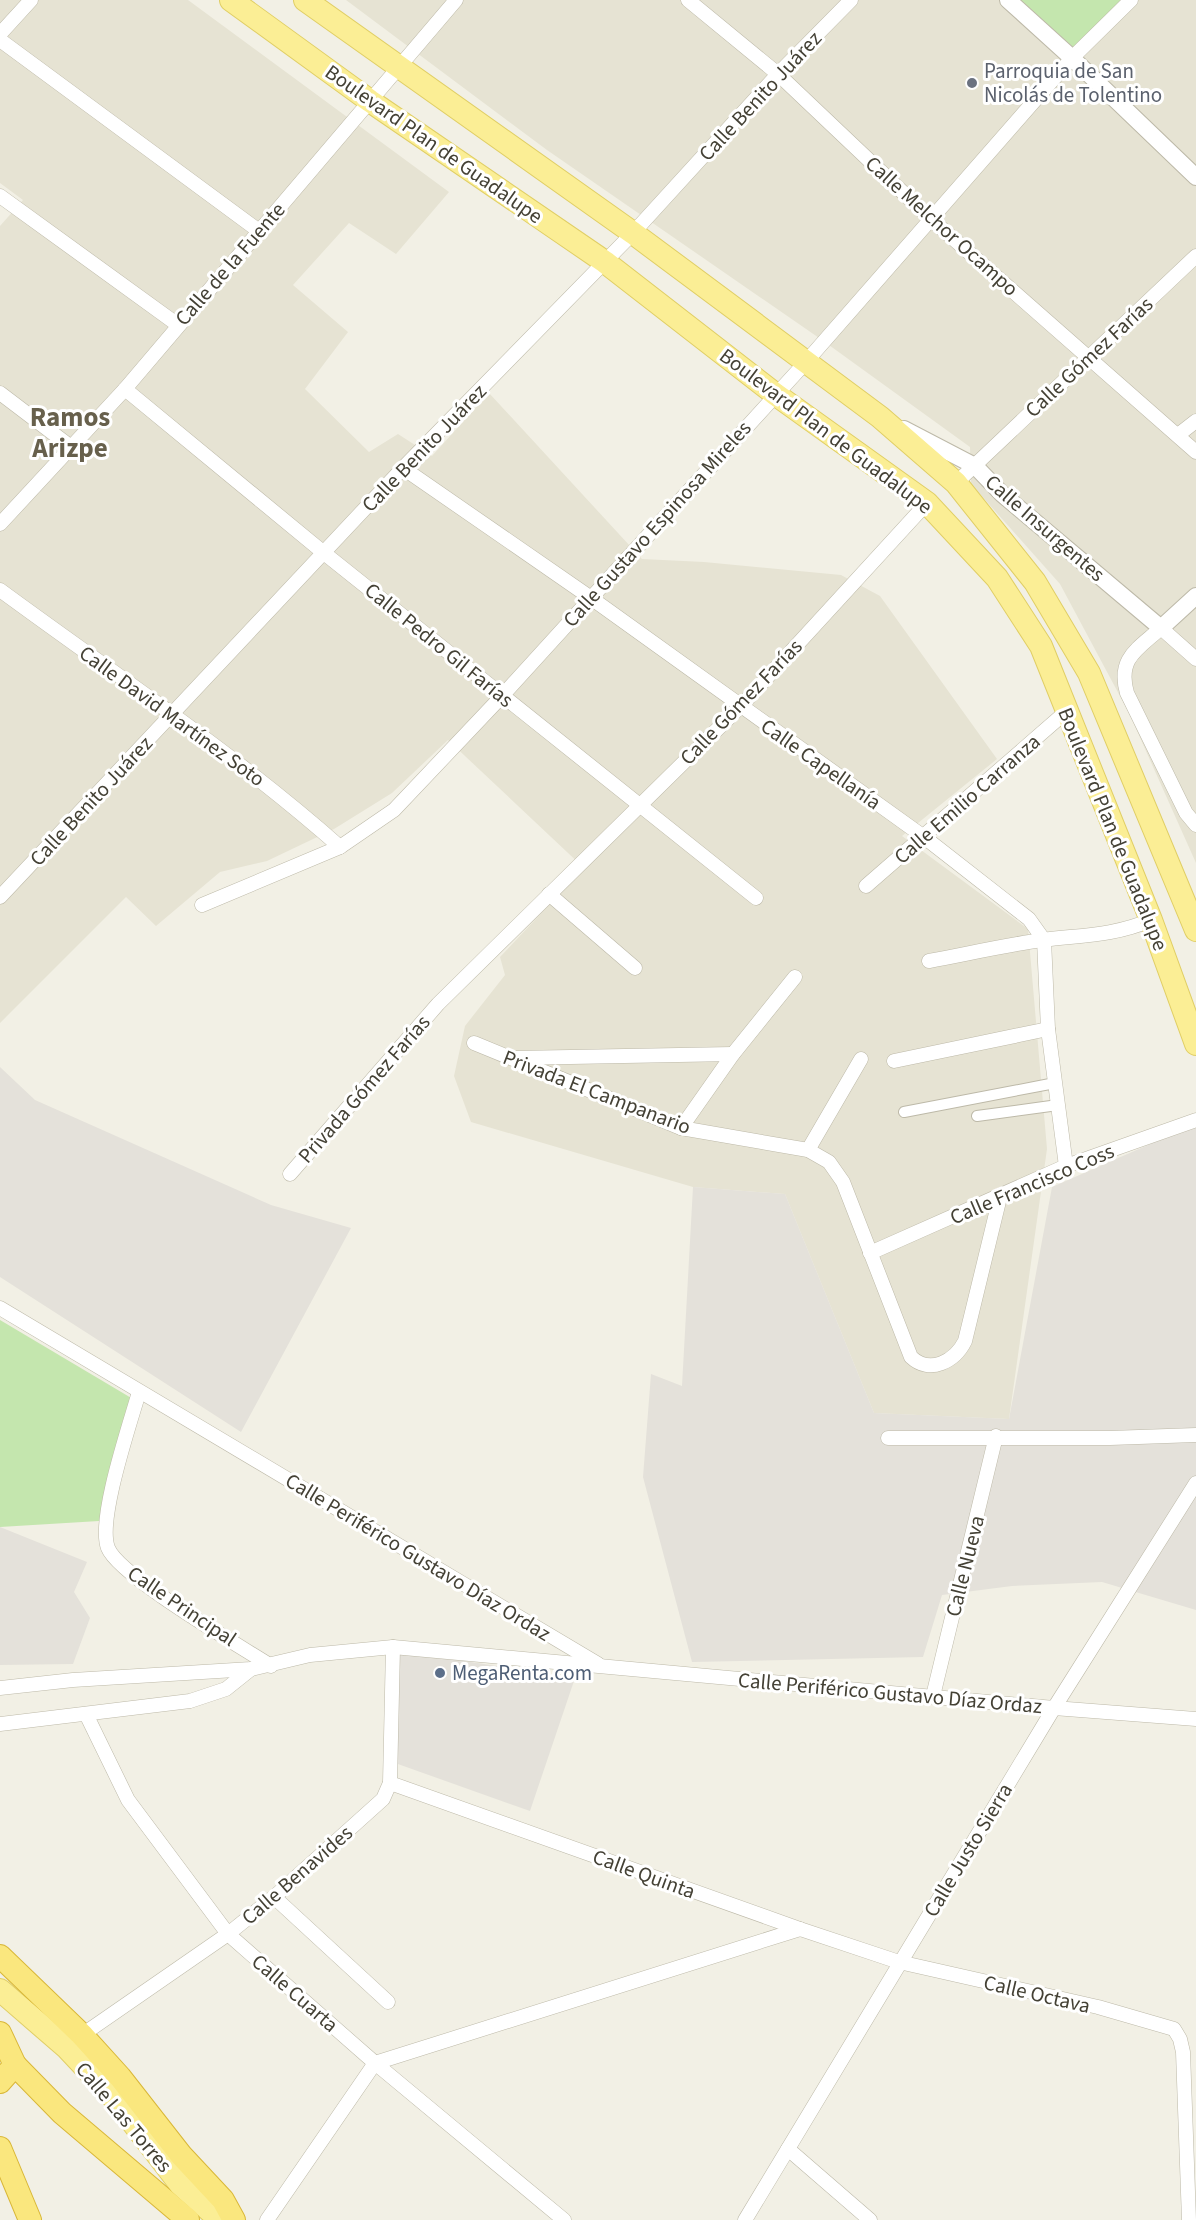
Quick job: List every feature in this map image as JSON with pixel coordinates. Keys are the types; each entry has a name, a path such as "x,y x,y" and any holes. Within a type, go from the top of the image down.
{"highway":[{"path":"0,1956 74,2042 120,2077 181,2155 223,2200 234,2220"},
{"path":"0,2033 7,2074 62,2113 188,2220"},
{"path":"0,2148 30,2220"}],"main road":[{"name":"Boulevard Plan de Guadalupe","path":"231,0 370,101 605,262 775,394 927,504 997,578 1041,646 1151,920 1196,1044"},
{"name":"Boulevard Plan de Guadalupe","path":"305,0 633,233 880,417 956,483 1035,582 1089,673 1196,930"},
{"name":"Calle Las Torres","path":"0,1990 74,2042 180,2184 220,2220"}],"street":[{"path":"0,34 31,0"},
{"name":"Calle de la Fuente","path":"0,524 125,388 456,0"},
{"name":"Calle Melchor Ocampo","path":"688,0 778,74 932,220 1196,452"},
{"name":"Calle Benito Juárez","path":"0,897 403,468 633,233 778,74 851,0"},
{"path":"1008,0 1196,177"},
{"name":"Calle Gustavo Espinosa Mireles","path":"202,905 340,847 394,810 502,696 805,363 1072,58 1131,0"},
{"path":"0,40 259,231"},
{"path":"0,196 178,325"},
{"name":"Calle Gómez Farías","path":"956,483 1087,356 1196,256"},
{"name":"Calle Pedro Gil Farías","path":"125,388 324,553 756,898"},
{"path":"0,393 71,447"},
{"name":"Calle Insurgentes","path":"880,417 975,466 1002,494 1196,659"},
{"path":"1178,435 1196,421"},
{"name":"Calle Capellanía","path":"403,468 591,598 924,837 1029,919 1044,940"},
{"name":"Calle Gómez Farías","path":"438,1004 740,707 927,504"},
{"name":"Calle David Martínez Soto","path":"0,590 294,806 340,847"},
{"path":"1196,596 1128,658 1123,669 1127,693 1186,813 1196,825"},
{"name":"Calle Emilio Carranza","path":"866,886 1067,711"},
{"path":"549,894 635,968"},
{"path":"929,961 1044,940 1092,937 1131,928 1151,920"},
{"path":"1044,940 1048,1029 1066,1166"},
{"path":"681,1128 733,1054 795,977"},
{"name":"Privada Gómez Farías","path":"290,1174 438,1004"},
{"path":"894,1061 1048,1029"},
{"name":"Privada El Campanario","path":"474,1044 681,1128 808,1150 829,1162 843,1182 911,1357 919,1364 934,1366 948,1360 959,1353 965,1341 1000,1197"},
{"path":"510,1058 733,1054"},
{"path":"808,1150 861,1059"},
{"path":"904,1112 1055,1083"},
{"path":"977,1116 1058,1105"},
{"name":"Calle Francisco Coss","path":"870,1253 1066,1166 1196,1119"},
{"name":"Calle Periférico Gustavo Díaz Ordaz","path":"0,1308 602,1667 1196,1719"},
{"name":"Calle Principal","path":"139,1392 109,1507 107,1547 114,1558 138,1579 271,1666"},
{"path":"888,1438 996,1436 1110,1438 1196,1435"},
{"name":"Calle Nueva","path":"933,1696 996,1436"},
{"name":"Calle Justo Sierra","path":"745,2220 1054,1708 1196,1483"},
{"path":"390,1783 393,1647"},
{"name":"Calle Principal","path":"0,1688 73,1680 252,1669 310,1655 393,1647 602,1667"},
{"name":"Calle Principal","path":"0,1724 190,1701 226,1689 252,1669"},
{"name":"Calle Cuarta","path":"86,1714 128,1800 228,1934 375,2063 564,2220"},
{"name":"Calle Benavides","path":"74,2042 228,1934 274,1897 383,1799 390,1783"},
{"name":"Calle Quinta","path":"390,1783 899,1962"},
{"path":"274,1897 388,2002"},
{"path":"267,2220 375,2063 800,1929"},
{"name":"Calle Octava","path":"899,1962 1098,2007 1174,2029 1180,2038 1183,2052 1189,2220"},
{"path":"788,2149 870,2220"}],"shaded area":[{"path":"0,0 188,0 449,192 396,254 349,223 293,285 348,332 305,389 369,452 398,434 432,456 489,393 642,559 704,562 841,575 880,596 997,759 902,836 1028,929 1047,1149 1009,1419 874,1413 785,1194 693,1187 471,1122 454,1076 465,1026 505,975 500,957 584,868 448,740 392,793 334,829 267,861 220,872 156,926 126,897 0,1023 0,226 23,200 0,183"},
{"path":"346,0 1196,0 1196,863 1129,713 1060,584 971,484 970,447 822,340 547,150"},
{"path":"0,1067 35,1100 271,1205 351,1228 241,1432 0,1277"},
{"path":"1196,1124 1196,1610 1102,1582 1012,1586 942,1595 923,1657 692,1662 643,1477 651,1374 682,1386 693,1187 785,1194 874,1413 1009,1419 1052,1187"},
{"path":"0,1527 87,1562 74,1592 90,1618 73,1664 0,1665"},
{"name":"MegaRenta.com","path":"399,1651 575,1678 530,1811 395,1763"}],"green space":[{"path":"1010,0 1128,0 1072,56"},
{"path":"0,1320 138,1402 99,1521 0,1527"}],"place":[{"name":"Parroquia de San Nicolás de Tolentino","path":"972,83"},
{"name":"MegaRenta.com","path":"440,1673"}],"district":[{"name":"Ramos Arizpe","path":"70,432"}]}
